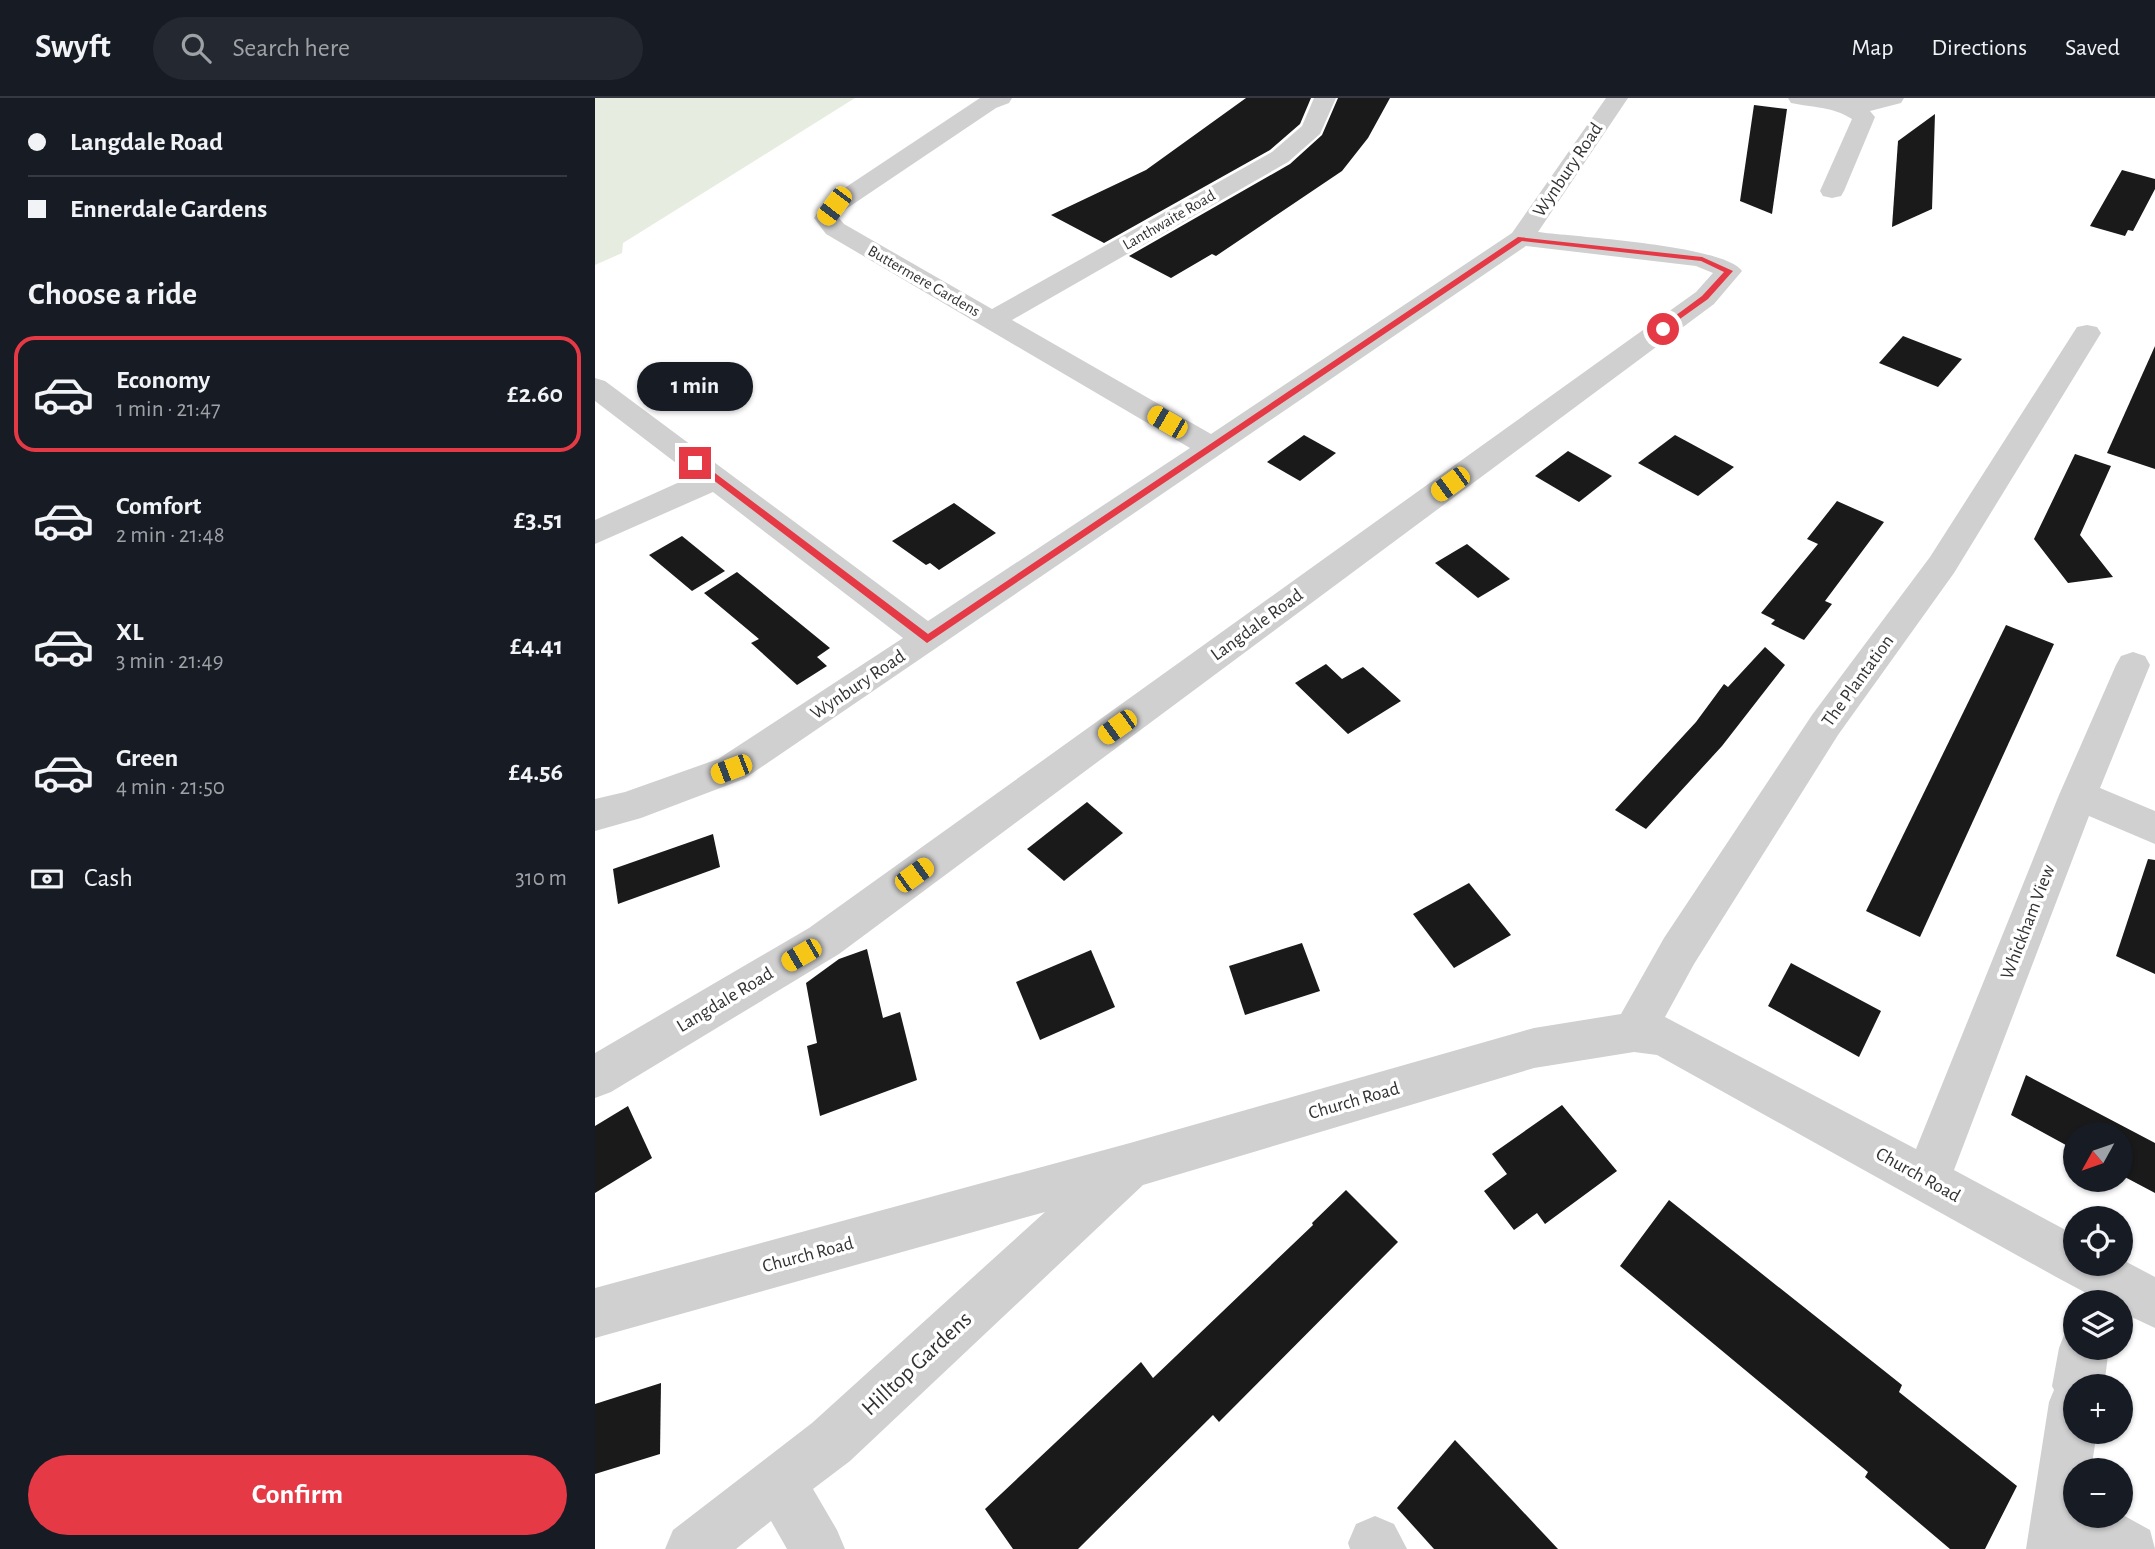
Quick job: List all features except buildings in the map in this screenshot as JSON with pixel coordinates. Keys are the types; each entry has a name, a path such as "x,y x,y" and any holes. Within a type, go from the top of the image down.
{"street":[{"name":"Buttermere Gardens","path":"1001,98 988,103 834,206 826,218 835,229 1211,447"},
{"name":"Lanthwaite Road","path":"992,320 1280,157 1312,129 1325,98"},
{"name":"Wynbury Road","path":"595,815 628,807 731,769 1521,238 1616,98"},
{"path":"1799,98 1868,105 1893,98"},
{"path":"1832,191 1864,117 1843,104"},
{"name":"Langdale Road","path":"595,1077 824,941 1705,298 1729,271 1702,259 1521,238"},
{"name":"The Plantation","path":"1633,1032 1679,951 1825,725 1943,565 2087,333"},
{"path":"595,387 927,639"},
{"path":"595,533 716,478"},
{"name":"Whickham View","path":"1927,1180 2078,795 2133,665"},
{"path":"2078,795 2155,828"},
{"name":"Church Road","path":"595,1313 1130,1166 1534,1048 1633,1032 1663,1036 1927,1180 2063,1261"},
{"name":"Hilltop Gardens","path":"692,1549 831,1442 1130,1166"},
{"name":"Church Road","path":"2090,1276 2155,1303"},
{"path":"2069,1444 2056,1529 2131,1549"},
{"path":"779,1483 818,1549"}],"shaded area":[{"path":"595,98 855,98 623,243 622,253 595,265"}],"route":[{"path":"695,463 927,639 1521,238 1702,259 1729,271 1705,298 1663,329"}]}
